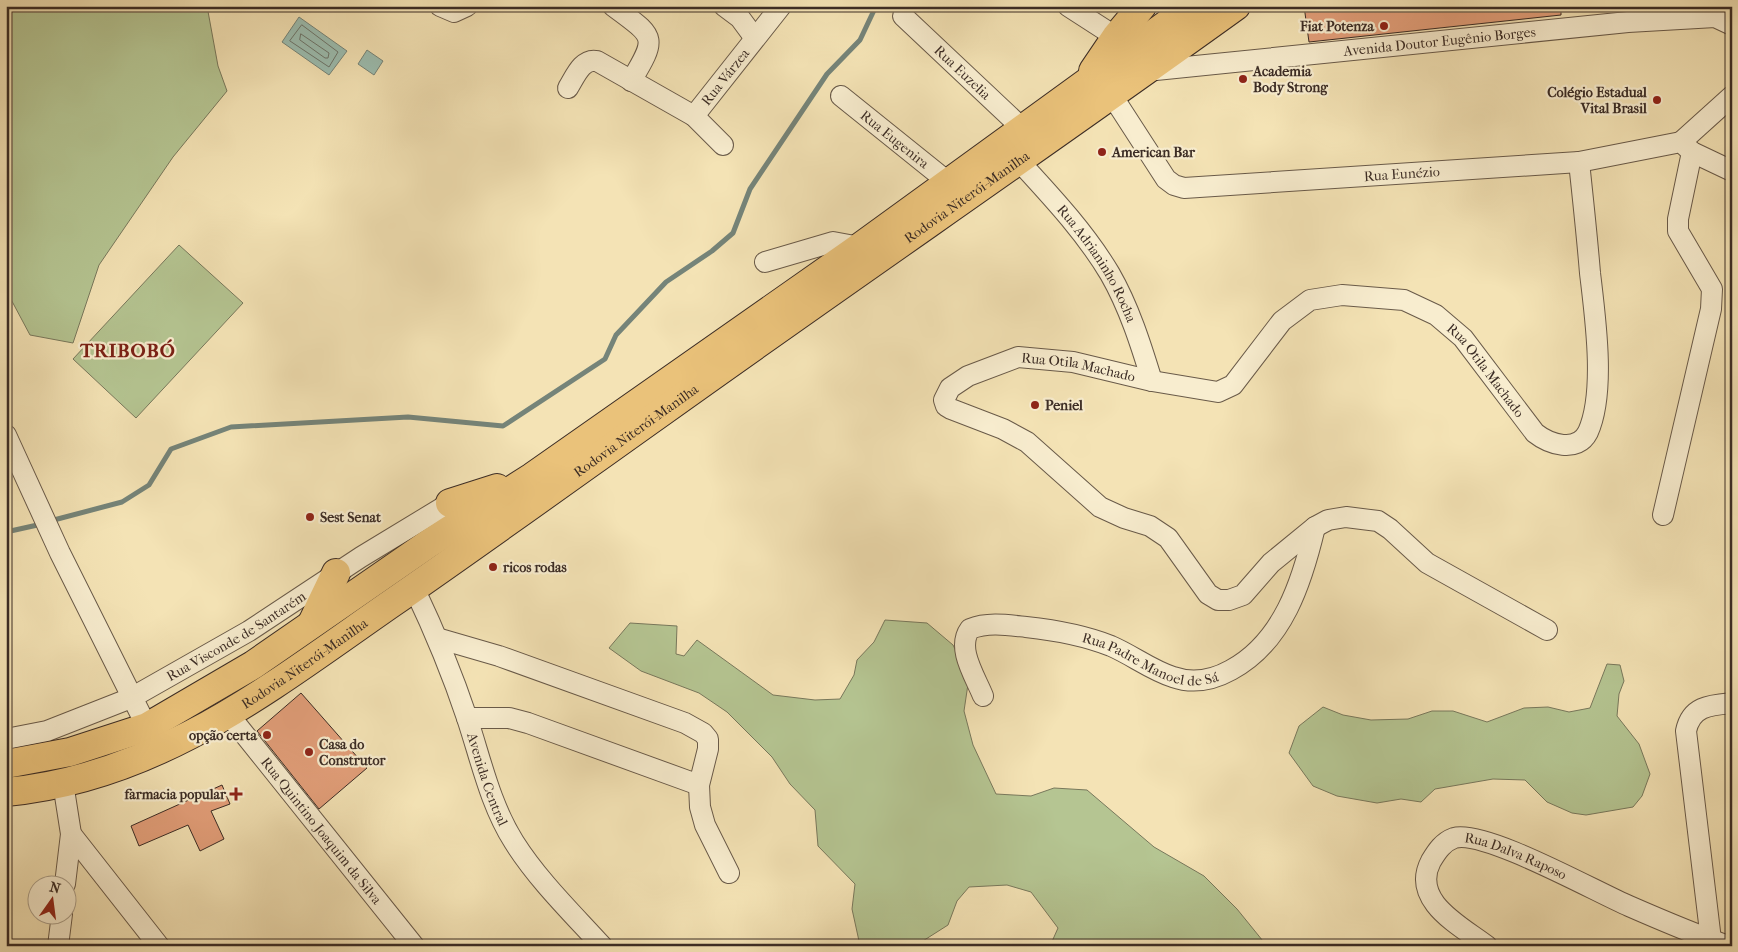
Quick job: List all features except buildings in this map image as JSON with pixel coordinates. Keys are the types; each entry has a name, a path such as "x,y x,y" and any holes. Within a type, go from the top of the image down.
{"highway":[{"path":"1084,86 1116,36 1142,6"},
{"name":"Rodovia Niterói-Manilha","path":"6,764 70,752 147,727 253,665 312,623 532,477 860,247 948,182 1024,130 1192,6"},
{"name":"Rodovia Niterói-Manilha","path":"6,792 43,789 111,770 181,741 229,715 414,588 1236,6"},
{"path":"450,503 532,477"},
{"path":"312,623 336,573"}],"street":[{"path":"440,6 454,12 467,6"},
{"path":"613,6 644,29 649,36 650,44 647,56 631,81"},
{"name":"Rua Várzea","path":"724,6 740,18 754,37"},
{"name":"Rua Várzea","path":"694,116 780,6"},
{"path":"1068,6 1116,36"},
{"name":"Rua Euzelia","path":"903,16 1024,130"},
{"name":"Avenida Doutor Eugênio Borges","path":"1146,71 1628,22 1714,17 1732,25"},
{"name":"Rua Várzea","path":"568,88 585,63 591,60 694,116 723,145"},
{"name":"Rua Eunézio","path":"1111,94 1166,179 1174,185 1184,188 1580,162 1687,147"},
{"name":"Rua Eugenira","path":"841,96 948,182"},
{"path":"1663,516 1711,309 1712,289 1678,231 1687,147 1732,96"},
{"path":"1687,147 1732,171"},
{"name":"Rua Adrianinho Rocha","path":"1018,160 1073,221 1110,274 1137,332 1152,381"},
{"name":"Rua Otila Machado","path":"1547,630 1427,563 1390,529 1378,521 1346,517 1328,520 1315,527 1271,563 1243,595 1229,600 1218,600 1208,594 1168,538 1150,526 1124,518 1100,507 1027,442 1003,429 951,409 946,406 944,400 950,388 968,376 1018,357 1073,362 1152,381 1218,392 1233,385 1282,321 1310,300 1342,295 1404,300 1436,315 1463,338 1535,433 1548,443 1561,446 1576,442 1587,434 1595,408 1597,379 1595,320 1580,162"},
{"path":"765,262 833,242 860,247"},
{"path":"6,435 60,553 147,727"},
{"name":"Rua Visconde de Santarém","path":"6,739 46,731 131,698 249,631 336,573 450,503"},
{"name":"Rua Padre Manoel de Sá","path":"983,696 965,651 965,636 970,629 979,625 993,624 1033,628 1110,646 1172,677 1192,682 1217,678 1242,664 1266,645 1285,613 1304,571 1315,527"},
{"name":"Avenida Central","path":"414,588 437,638 467,718 494,803 514,842 550,890 602,946"},
{"path":"437,638 499,656 685,723 703,733 708,739 708,749 699,785 700,807 705,825 729,873"},
{"name":"Rua Dalva Raposo","path":"1719,943 1686,731 1688,721 1694,711 1709,705 1732,703"},
{"name":"Rua Quintino Joaquim da Silva","path":"229,715 414,946"},
{"path":"467,718 509,718 699,785"},
{"path":"62,784 72,834 67,874"},
{"path":"72,834 159,946"},
{"name":"Rua Dalva Raposo","path":"1487,946 1441,911 1429,896 1425,882 1430,863 1441,845 1455,838 1473,838 1518,853 1628,906 1719,943"},
{"path":"58,946 61,924"}],"green space":[{"path":"6,6 207,6 218,66 227,91 173,157 99,265 73,343 30,335 6,290"},
{"path":"179,245 243,303 136,418 73,359"},
{"path":"885,620 927,623 953,645 966,671 968,684 964,711 973,745 996,794 1031,796 1054,788 1087,790 1154,847 1204,876 1237,909 1267,946 1050,946 1058,928 1031,892 1007,885 969,887 957,901 948,925 915,946 868,946 859,941 852,909 855,884 818,846 815,810 790,784 772,757 727,712 699,693 641,671 609,648 630,623 677,626 676,654 684,656 697,640 773,695 815,700 840,699 854,675 857,660 874,642"},
{"path":"1607,664 1620,665 1624,681 1619,694 1617,716 1639,744 1650,774 1642,796 1633,807 1586,815 1572,813 1547,802 1525,780 1493,779 1435,789 1421,802 1401,799 1377,803 1337,796 1313,786 1289,753 1299,726 1323,707 1343,715 1371,720 1408,719 1432,711 1453,711 1487,722 1524,708 1548,707 1569,712 1590,708"}],"water":[{"path":"299,17 347,51 329,75 282,42"},
{"path":"367,50 383,61 374,75 358,64"}],"waterway":[{"path":"50,521 122,502 149,485 171,449 231,427 408,417 503,426 605,359 616,335 666,282 712,251 733,233 750,189 827,74 860,40 876,6"},
{"path":"6,532 42,524"}],"place":[{"name":"Fiat Potenza","path":"1384,26"},
{"name":"Academia Body Strong","path":"1243,79"},
{"name":"Colégio Estadual Vital Brasil","path":"1657,100"},
{"name":"American Bar","path":"1102,152"},
{"name":"Peniel","path":"1035,405"},
{"name":"Sest Senat","path":"310,517"},
{"name":"ricos rodas","path":"493,567"},
{"name":"opção certa","path":"267,735"},
{"name":"Casa do Construtor","path":"309,752"},
{"name":"farmacia popular","path":"236,794"}],"district":[{"name":"TRIBOBÓ","path":"128,350"}]}
